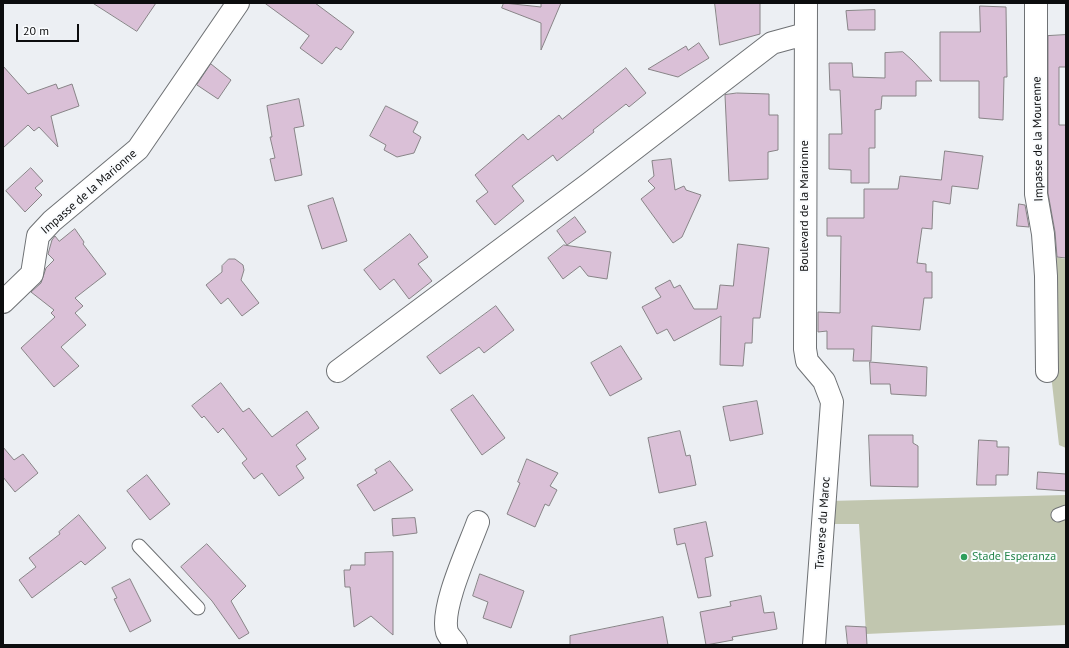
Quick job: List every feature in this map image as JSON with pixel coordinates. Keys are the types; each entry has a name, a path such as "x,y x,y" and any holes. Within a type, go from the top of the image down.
{"street":[{"name":"Impasse de la Marionne","path":"3,302 32,274 38,236 138,148 238,3"},
{"name":"Boulevard de la Marionne","path":"806,3 805,349 807,361 824,381 832,402"},
{"name":"Impasse de la Mourenne","path":"1036,3 1036,194 1043,234 1046,276 1047,371"},
{"path":"338,371 590,183 772,43 805,34"},
{"name":"Traverse du Maroc","path":"814,645 832,402"},
{"path":"456,645 448,633 446,616 454,587 478,522"}],"lane":[{"path":"139,546 198,608"}],"green space":[{"path":"1049,256 1066,259 1066,448 1059,445 1052,383"},
{"name":"Stade Esperanza","path":"1066,495 1066,625 866,634 859,524 828,524 829,501"}],"building":[{"path":"93,3 156,3 137,31"},
{"path":"265,3 315,3 354,32 341,50 336,47 322,64 300,48 309,36"},
{"path":"504,3 541,7 541,3 561,3 541,50 541,23 502,8"},
{"path":"715,3 760,3 760,34 720,45"},
{"path":"980,6 1006,7 1007,77 1004,77 1003,120 979,118 979,81 940,81 940,32 980,32"},
{"path":"875,10 875,30 848,30 846,11"},
{"path":"1066,35 1066,67 1059,67 1059,125 1066,125 1066,258 1057,257 1055,232 1048,193 1048,36"},
{"path":"699,43 709,58 678,77 648,69 686,46 688,50"},
{"path":"903,52 932,81 916,81 916,96 882,96 881,109 875,110 875,148 869,148 869,183 851,183 851,170 829,169 829,134 842,134 840,90 830,90 829,63 852,63 853,77 885,78 885,53"},
{"path":"211,64 231,80 218,99 197,85"},
{"path":"3,66 28,94 56,84 58,89 72,84 79,106 51,116 58,147 39,127 34,131 28,125 3,148"},
{"path":"626,68 646,93 629,107 626,104 593,130 594,132 557,161 553,155 512,186 524,201 495,225 476,201 488,192 475,175 523,134 528,140 559,115 562,119"},
{"path":"737,93 769,94 769,115 778,115 778,150 768,152 768,179 729,181 725,95"},
{"path":"299,99 304,126 294,128 302,175 275,181 270,159 275,158 270,137 272,137 267,106"},
{"path":"386,106 418,122 413,132 421,137 414,153 397,157 384,150 386,145 370,136"},
{"path":"945,151 983,156 978,189 952,186 950,204 933,201 932,229 922,228 917,263 926,264 926,272 932,272 932,298 924,298 920,330 872,326 871,361 853,361 854,349 827,349 827,331 818,332 818,312 840,313 841,236 827,236 827,218 864,218 864,189 898,189 900,176 941,180"},
{"path":"671,159 675,190 684,186 686,190 701,195 682,237 673,243 641,199 655,188 648,181 654,176 652,161"},
{"path":"31,168 43,181 35,188 42,195 25,212 6,191"},
{"path":"333,198 347,241 322,249 308,206"},
{"path":"1019,204 1025,205 1029,227 1017,226"},
{"path":"575,217 586,232 567,245 557,231"},
{"path":"75,229 84,242 83,244 106,274 75,298 83,306 75,313 86,325 61,347 79,366 54,387 21,348 55,317 51,313 54,310 31,292 41,283 46,268 54,260 48,254 52,240 55,236 59,241"},
{"path":"410,234 428,257 418,264 432,281 409,299 394,279 380,290 364,270"},
{"path":"738,244 769,248 760,318 753,318 752,343 745,343 743,366 720,365 721,316 674,341 667,329 657,334 642,307 661,297 655,288 670,280 674,288 680,285 694,309 717,309 720,285 733,286"},
{"path":"564,245 611,252 607,279 588,276 580,266 563,279 548,258"},
{"path":"229,259 235,259 243,265 244,270 241,280 259,303 242,316 228,298 221,304 206,285 222,272 222,266"},
{"path":"496,306 514,330 484,353 479,347 440,374 427,357"},
{"path":"621,346 642,379 610,396 591,363"},
{"path":"870,362 927,367 926,396 891,394 890,384 871,384"},
{"path":"221,383 243,412 249,408 272,437 307,411 319,428 296,445 306,459 296,466 304,478 279,496 262,473 254,479 242,463 247,459 223,428 218,433 204,416 202,418 192,406"},
{"path":"473,395 505,438 482,455 451,410"},
{"path":"757,401 763,434 730,441 723,407"},
{"path":"680,431 686,456 690,455 696,485 659,493 648,438"},
{"path":"869,435 913,435 913,443 918,446 918,487 871,486"},
{"path":"979,440 997,441 997,447 1009,447 1008,475 996,475 996,485 977,485"},
{"path":"3,447 14,460 23,454 38,473 15,492 3,477"},
{"path":"527,459 558,473 550,486 557,490 549,506 545,504 535,527 507,514 520,483 518,482"},
{"path":"390,461 413,490 374,511 357,485 377,473 375,470"},
{"path":"1038,472 1066,474 1066,491 1037,489"},
{"path":"147,475 170,504 150,520 127,491"},
{"path":"79,515 106,548 85,565 81,561 32,598 19,580 36,567 29,558 60,534 59,532"},
{"path":"415,518 417,533 393,536 392,519"},
{"path":"706,522 713,556 705,558 711,596 698,598 685,543 677,545 674,529"},
{"path":"207,544 246,586 231,601 249,633 239,639 212,601 181,567"},
{"path":"393,552 393,635 371,616 354,627 350,587 345,587 344,570 350,570 351,565 365,565 365,553"},
{"path":"480,574 524,591 511,628 483,618 488,602 473,596"},
{"path":"130,579 151,621 130,632 114,599 117,598 112,588"},
{"path":"761,596 764,613 774,612 777,629 732,637 733,640 706,645 700,612 731,606 730,602"},
{"path":"663,617 668,645 570,645 570,636"},
{"path":"846,626 866,627 867,645 848,645"}],"place":[{"name":"Stade Esperanza","path":"964,557"}]}
